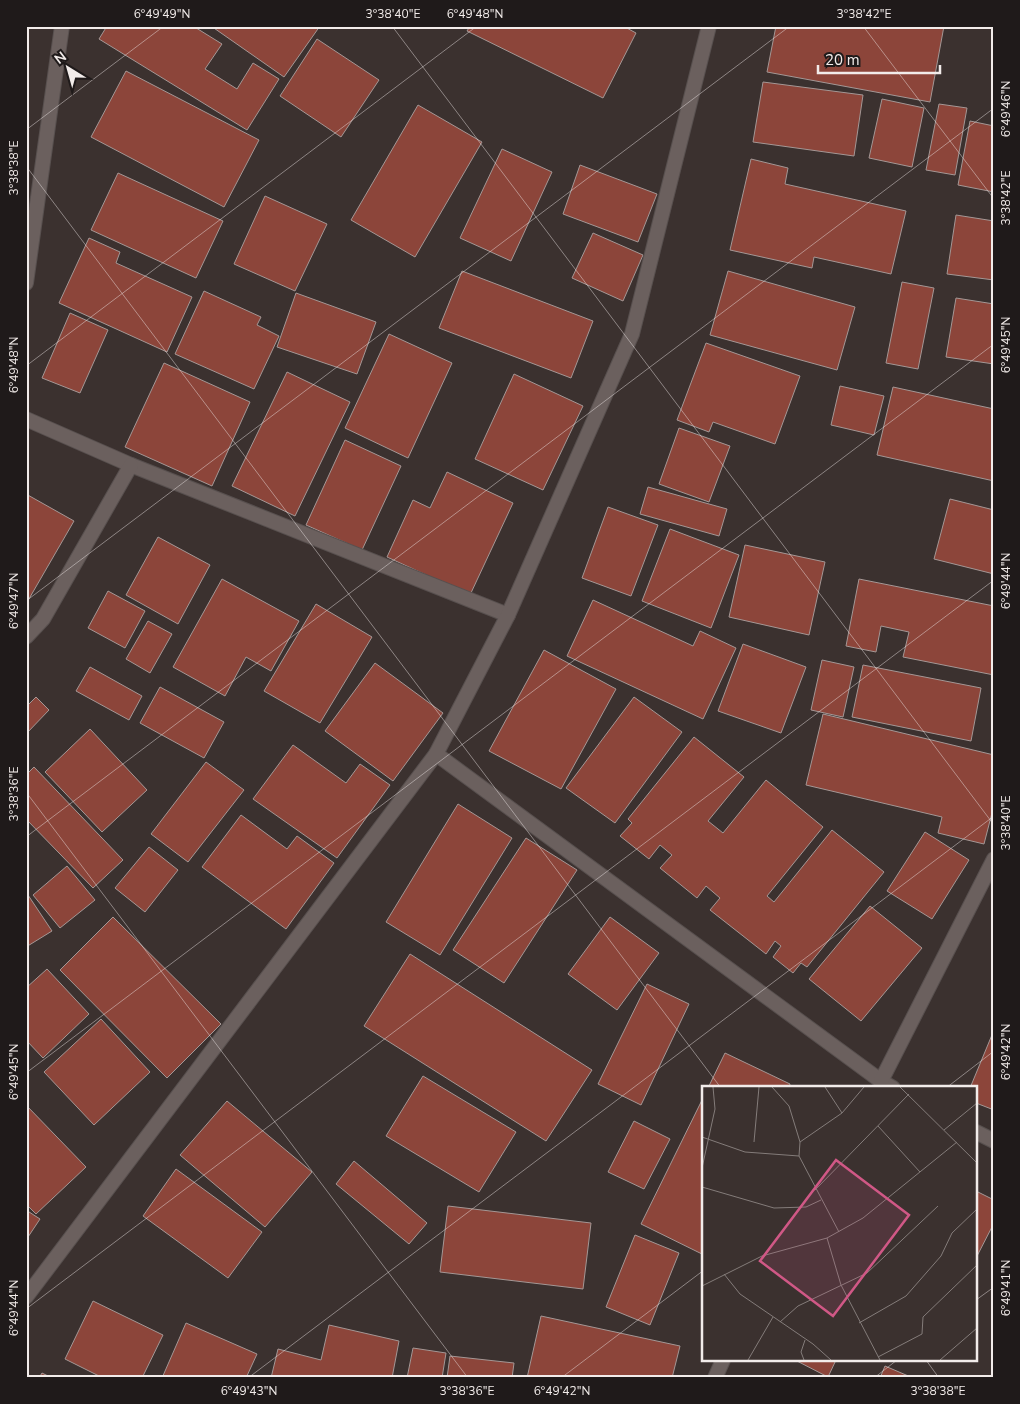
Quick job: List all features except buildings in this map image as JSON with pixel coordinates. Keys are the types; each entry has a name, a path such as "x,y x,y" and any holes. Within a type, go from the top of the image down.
{"street":[{"path":"26,283 62,26"},
{"path":"26,1296 436,754 508,614 632,334 708,26"},
{"path":"26,419 132,465 508,614"},
{"path":"26,637 44,619 132,465"},
{"path":"436,754 885,1086 994,859"},
{"path":"978,1133 994,1141"},
{"path":"716,1378 722,1362"}]}
